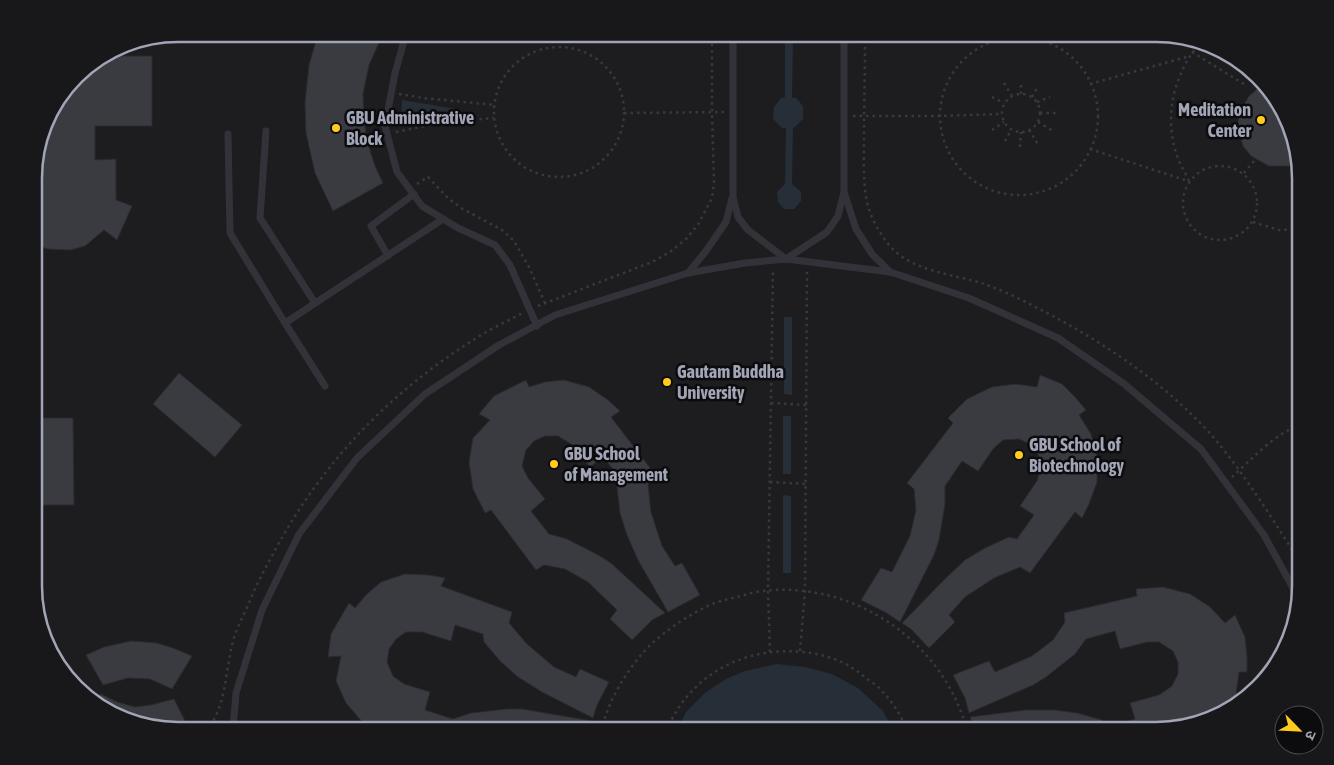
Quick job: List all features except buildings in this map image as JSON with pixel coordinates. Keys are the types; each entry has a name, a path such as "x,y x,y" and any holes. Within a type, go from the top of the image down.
{"lane":[{"path":"404,42 395,73 385,126 397,172 422,206 495,246 510,265 537,326"},
{"path":"688,273 726,222 732,197 733,42"},
{"path":"786,259 827,232 838,216 844,192 844,42"},
{"path":"266,131 260,218 315,303"},
{"path":"228,134 230,233 325,386"},
{"path":"844,192 856,229 872,254 890,272"},
{"path":"388,256 371,226 414,194"},
{"path":"732,197 738,217 748,230 786,259"},
{"path":"285,323 443,219"},
{"path":"234,722 236,693 262,610 299,534 357,458 425,394 499,345 555,315 688,273 745,263 786,259 890,272 969,298 1058,338 1123,383 1201,449 1264,535 1291,584"}],"path":[{"path":"865,42 864,170 866,198 873,218 886,242 900,255 918,266 985,285 1040,310 1097,341 1133,366 1179,403 1213,438 1239,471 1291,549"},
{"path":"990,42 969,54 947,81 939,108 941,137 956,166 983,188 1010,196 1044,192 1068,178 1088,155 1098,125 1096,95 1081,66 1053,44 1046,42"},
{"path":"572,47 596,57 614,75 624,98 624,124 615,147 596,167 574,176 547,177 522,167 505,149 494,123 495,105 504,76 523,57 545,48 572,47"},
{"path":"1189,181 1179,161 1172,139 1171,118 1173,95 1179,75 1195,48"},
{"path":"1192,52 1247,86"},
{"path":"1090,84 1190,56"},
{"path":"1021,82 1021,94"},
{"path":"1004,83 1012,96"},
{"path":"1032,97 1038,86"},
{"path":"392,92 423,98 495,105"},
{"path":"1027,94 1038,102 1040,113 1036,126 1021,132 1008,127 1004,122 1002,114 1004,104 1012,96 1027,94"},
{"path":"992,96 1004,104"},
{"path":"1038,102 1050,97"},
{"path":"624,113 732,112"},
{"path":"1040,113 1057,113"},
{"path":"844,116 1002,114"},
{"path":"387,134 439,123 494,118"},
{"path":"992,130 1004,122"},
{"path":"1038,122 1053,131"},
{"path":"1005,141 1012,129"},
{"path":"1029,130 1039,146"},
{"path":"1020,147 1021,132"},
{"path":"1090,149 1189,181"},
{"path":"1244,174 1254,161"},
{"path":"1214,166 1229,166 1244,174 1252,183 1258,196 1257,211 1252,222 1240,235 1226,240 1212,240 1198,234 1188,223 1183,209 1184,194 1189,181 1200,171 1214,166"},
{"path":"1252,222 1279,230 1291,229"},
{"path":"770,652 768,591 773,261"},
{"path":"800,651 805,592 807,262"},
{"path":"771,403 806,405"},
{"path":"1226,483 1280,434 1291,428"},
{"path":"770,482 806,484"},
{"path":"604,722 614,696 630,668 656,640 682,620 712,604 755,592 788,590 825,594 861,606 897,627 922,649 946,680 964,722"},
{"path":"670,722 675,712 693,690 712,674 735,661 756,654 787,650 808,652 834,659 853,668 881,689 897,709 904,722"}],"shaded area":[{"name":"Gautam Buddha University","path":"178,42 1156,42 1191,47 1224,61 1252,82 1273,110 1284,135 1289,152 1291,170 1291,595 1289,613 1284,630 1273,654 1252,683 1231,700 1199,715 1182,720 1164,722 178,722 143,718 110,704 82,683 65,662 50,630 45,613 42,586 42,178 50,135 65,103 76,89 89,76 110,61 143,47"},
{"path":"794,42 792,98 796,98 803,106 803,119 793,128 792,184 801,192 801,201 794,209 784,209 778,202 777,192 785,184 786,128 782,128 773,119 774,107 781,98 785,97 785,43"},
{"path":"402,100 456,109 456,115 401,123"},
{"path":"784,317 792,317 792,395 784,394"},
{"path":"783,416 791,416 791,474 783,474"},
{"path":"783,495 791,496 791,573 783,573"},
{"path":"776,664 805,667 832,674 858,688 883,711 889,722 681,722 686,712 706,692 726,679 745,671"}],"place":[{"name":"Meditation Center","path":"1261,120"},
{"name":"GBU Administrative Block","path":"336,128"},
{"name":"Gautam Buddha University","path":"667,382"},
{"name":"GBU School of Biotechnology","path":"1019,455"},
{"name":"GBU School of Management","path":"554,464"}]}
